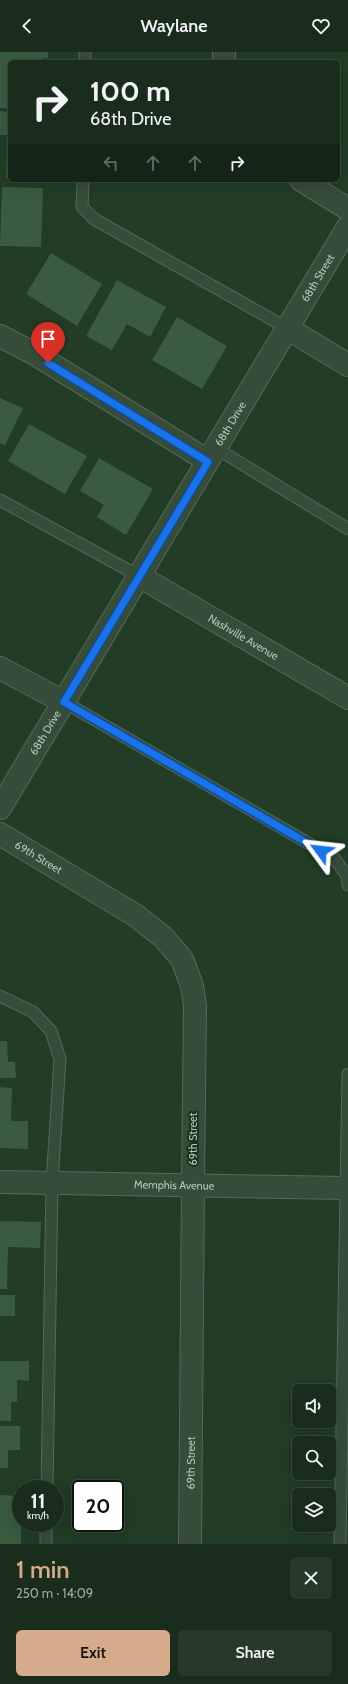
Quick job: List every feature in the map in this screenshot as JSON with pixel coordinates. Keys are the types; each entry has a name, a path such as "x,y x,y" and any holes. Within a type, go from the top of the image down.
{"street":[{"path":"304,182 348,209"},
{"name":"68th Street","path":"287,328 348,227"},
{"path":"287,328 348,365"},
{"name":"68th Drive","path":"0,808 287,328"},
{"path":"0,336 212,455"},
{"name":"Nashville Avenue","path":"139,576 348,698"},
{"path":"0,668 64,702"},
{"name":"69th Street","path":"0,834 135,914 163,937 182,959 192,986 194,1006 190,1544"},
{"name":"Memphis Avenue","path":"0,1182 346,1188"}],"lane":[{"path":"83,182 82,207 94,219 287,328"},
{"path":"212,455 348,529"},
{"path":"0,500 139,576"},
{"path":"64,702 334,858 347,876 348,886"},
{"path":"0,996 34,1012 51,1031 60,1059 52,1183 47,1480"},
{"path":"340,1544 348,1074"},
{"path":"46,1532 46,1544"}],"building":[{"path":"0,52 48,52 48,58 42,58 42,60 8,60 8,108 0,108"},
{"path":"0,111 8,112 8,178 6,178 7,135 0,135"},
{"path":"2,187 43,188 41,247 0,246"},
{"path":"51,253 102,284 77,326 26,294"},
{"path":"117,280 166,307 150,337 127,324 112,350 86,336"},
{"path":"177,317 227,346 202,389 152,360"},
{"path":"0,398 23,408 5,445 0,443"},
{"path":"29,424 87,456 65,494 8,461"},
{"path":"99,458 153,489 126,535 97,517 104,505 80,491"},
{"path":"0,1041 7,1041 8,1062 15,1062 16,1078 0,1078"},
{"path":"0,1087 12,1088 11,1121 28,1121 28,1149 0,1148"},
{"path":"0,1221 41,1222 40,1248 8,1247 7,1289 0,1289"},
{"path":"0,1295 15,1295 15,1316 0,1316"},
{"path":"0,1361 29,1361 29,1381 17,1380 17,1402 11,1402 11,1421 0,1421"},
{"path":"0,1426 20,1426 20,1450 8,1450 8,1468 0,1468"},
{"path":"0,1495 12,1496 12,1532 21,1532 21,1544 0,1544"}],"route":[{"path":"48,363 208,462 64,702 321,851"}]}
